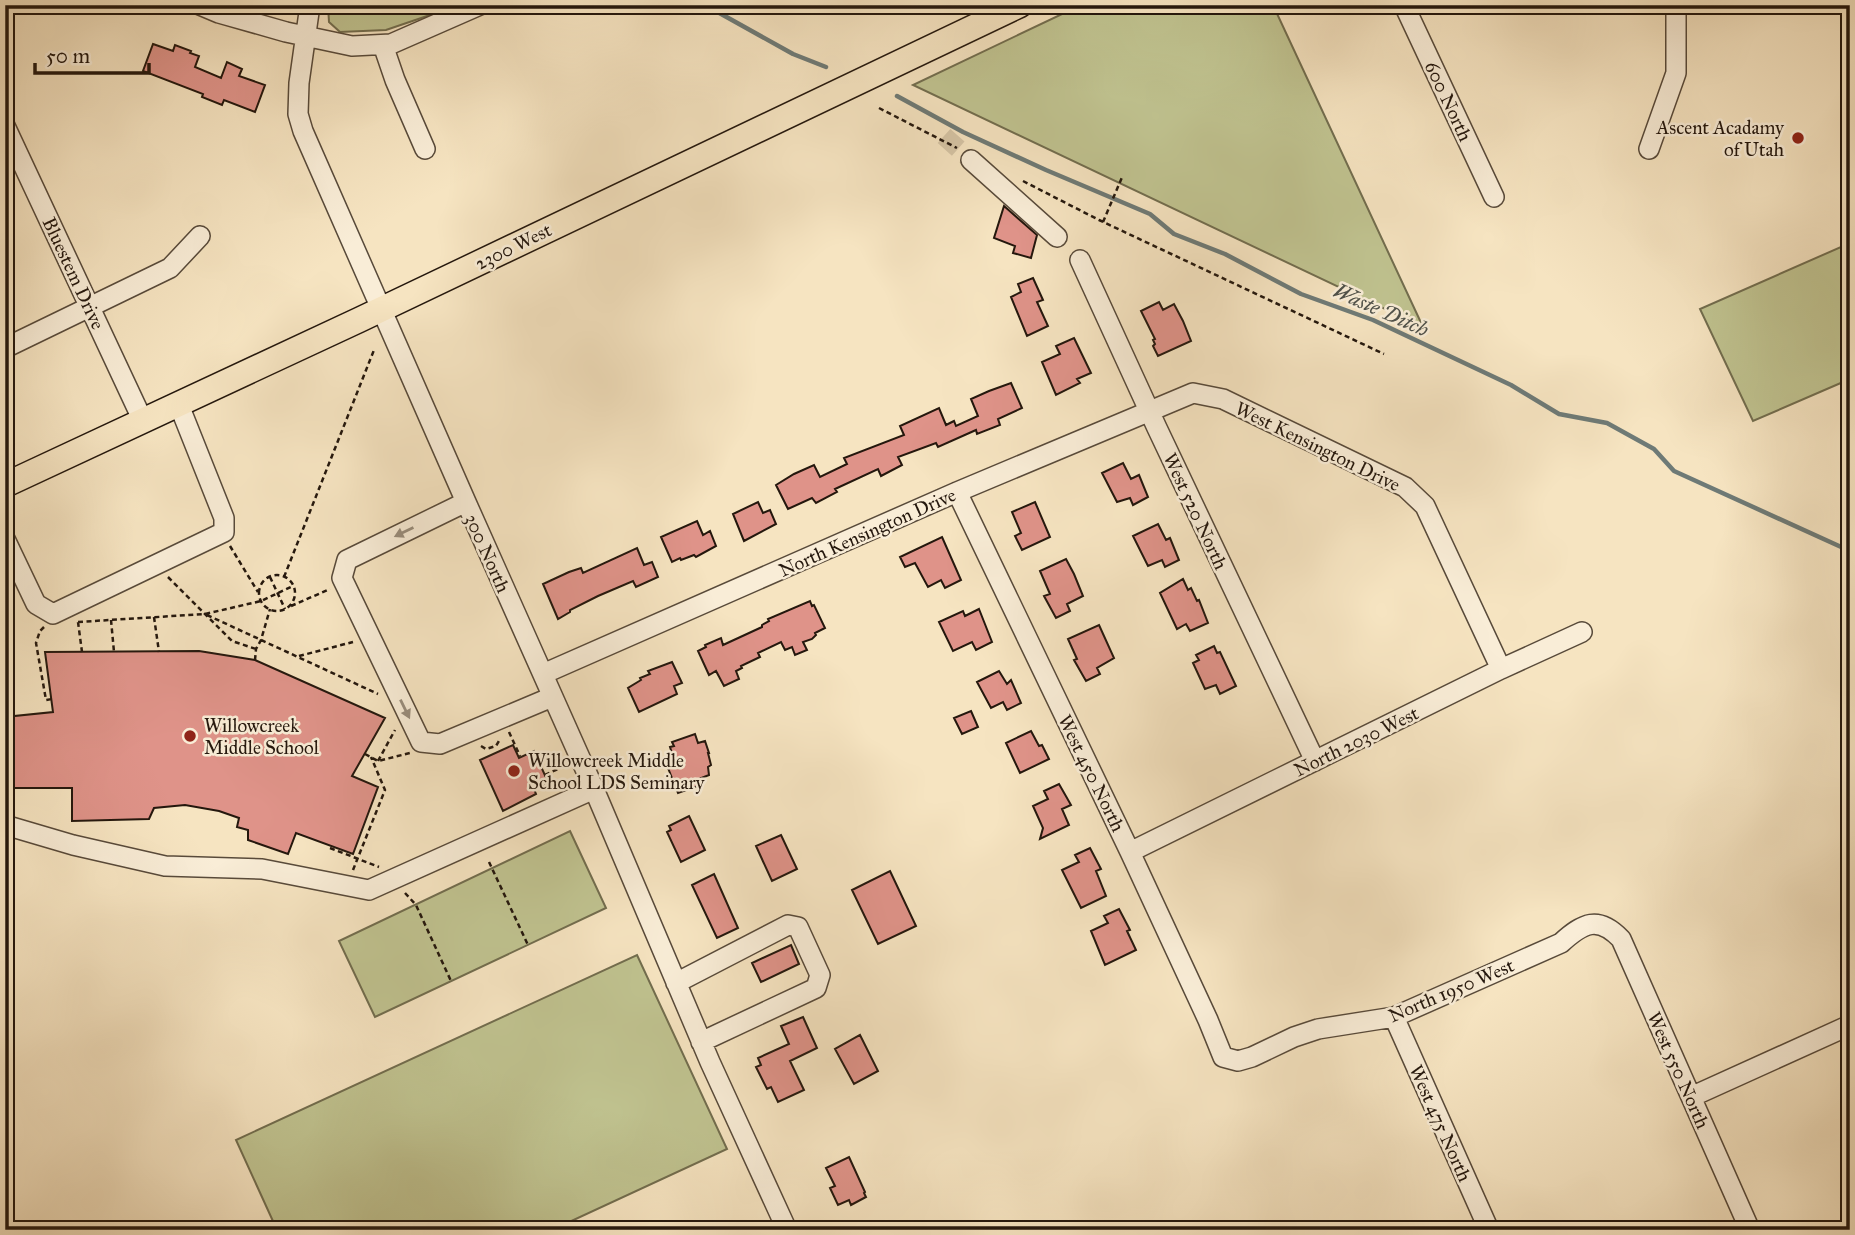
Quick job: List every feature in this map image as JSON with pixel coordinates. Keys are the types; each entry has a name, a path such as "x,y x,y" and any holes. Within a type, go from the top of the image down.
{"main road":[{"name":"2300 West","path":"5,485 1020,5"}],"street":[{"path":"200,5 304,37 352,46 391,44 480,5"},
{"name":"300 North","path":"310,5 299,83 298,114 303,131 594,789 701,1042 787,1230"},
{"name":"600 North","path":"1404,5 1494,197"},
{"path":"1649,149 1676,73 1674,5"},
{"path":"383,45 425,149"},
{"name":"Bluestem Drive","path":"5,126 143,421"},
{"path":"968,156 1057,237"},
{"path":"5,348 170,268 200,236"},
{"name":"West 520 North","path":"1080,260 1315,761"},
{"name":"North Kensington Drive","path":"543,674 957,492 1193,393"},
{"name":"West Kensington Drive","path":"1193,393 1223,399 1405,487 1425,506 1501,669"},
{"path":"5,539 36,604 53,614 224,532 224,518 179,405"},
{"name":"West 450 North","path":"957,492 1130,852 1223,1057"},
{"path":"466,502 348,560 342,578 421,742 440,744 552,697"},
{"name":"North 2030 West","path":"1130,852 1501,669 1582,632"},
{"path":"5,825 73,845 165,866 262,869 369,890 594,789"},
{"name":"North 1950 West","path":"1223,1057 1238,1061 1318,1029 1394,1017 1561,943 1577,928 1594,923"},
{"name":"West 550 North","path":"1594,923 1610,928 1621,939 1750,1230"},
{"path":"676,983 788,925 798,927 820,975 816,988 701,1042"},
{"name":"West 475 North","path":"1394,1017 1489,1230"},
{"path":"1691,1097 1850,1025"}],"path":[{"path":"879,108 968,156"},
{"path":"1103,222 1123,175"},
{"path":"1014,177 1103,222 1384,354"},
{"path":"284,577 374,350"},
{"path":"229,544 267,608 278,611 332,588"},
{"path":"165,575 232,641 256,649"},
{"path":"259,594 264,581 274,575 284,577 293,586 295,597 287,608"},
{"path":"270,577 287,608"},
{"path":"70,622 205,614 261,601 293,586"},
{"path":"255,660 256,649 270,609"},
{"path":"205,614 385,697"},
{"path":"154,617 159,652"},
{"path":"111,620 114,652"},
{"path":"78,622 82,652"},
{"path":"48,623 40,631 36,643 46,700 52,699"},
{"path":"298,657 355,641"},
{"path":"506,726 520,756"},
{"path":"378,761 397,727"},
{"path":"365,754 378,761 412,753"},
{"path":"346,886 385,790 371,757"},
{"path":"545,775 562,767"},
{"path":"330,848 383,868"},
{"path":"489,862 528,945"},
{"path":"401,888 416,905 451,981"}],"green space":[{"path":"328,5 453,5 386,30 340,32 329,22"},
{"path":"1081,5 1273,5 1423,327 913,85"},
{"path":"1850,243 1850,379 1753,421 1700,309"},
{"path":"570,831 606,908 375,1017 339,941"},
{"path":"637,955 727,1149 552,1230 277,1230 236,1140"}],"building":[{"path":"153,44 173,51 175,45 191,51 190,53 199,56 195,67 221,78 227,62 242,69 239,76 265,85 255,112 224,100 222,105 202,97 203,94 143,71"},
{"path":"1004,206 1037,235 1031,258 1013,253 1015,246 994,238"},
{"path":"1033,278 1043,300 1037,302 1048,326 1027,336 1011,297 1021,292 1018,284"},
{"path":"1159,302 1163,310 1174,304 1191,341 1158,356 1153,346 1155,339 1141,311"},
{"path":"1074,338 1091,373 1077,379 1080,383 1056,395 1042,362 1060,354 1056,346"},
{"path":"1011,383 1022,408 998,419 1000,425 977,434 976,430 938,447 936,443 898,457 902,465 881,476 878,469 835,489 837,492 816,503 812,498 788,509 776,485 814,465 820,477 847,464 844,458 904,435 900,426 939,408 946,425 954,421 956,426 978,416 971,399"},
{"path":"1123,463 1131,479 1139,475 1148,497 1133,505 1130,498 1117,502 1102,473"},
{"path":"758,502 763,513 770,510 776,524 744,541 733,514"},
{"path":"1035,502 1050,537 1022,550 1015,536 1021,533 1012,512"},
{"path":"697,521 703,535 710,531 716,546 696,557 694,555 672,562 661,537"},
{"path":"1158,524 1166,540 1170,538 1179,560 1165,567 1162,560 1148,566 1133,536"},
{"path":"942,537 961,580 945,588 941,580 928,587 915,563 905,567 900,557"},
{"path":"637,548 644,565 652,562 658,577 636,587 633,581 570,610 558,619 543,584 581,568 583,573"},
{"path":"1066,559 1083,596 1067,604 1070,611 1056,618 1044,596 1050,594 1040,571"},
{"path":"1183,579 1188,590 1191,588 1197,601 1199,600 1208,623 1190,631 1186,624 1177,629 1160,593"},
{"path":"810,601 825,628 815,633 812,639 803,642 807,650 795,655 792,647 785,650 781,642 758,653 760,657 741,666 742,668 736,671 739,679 724,686 716,671 709,675 698,651 706,647 705,645 721,638 723,645 762,627 768,619"},
{"path":"979,609 992,642 976,650 972,642 953,651 939,622 963,611 965,616"},
{"path":"1099,625 1114,658 1097,668 1100,674 1086,681 1074,660 1077,659 1068,639"},
{"path":"1214,646 1217,653 1220,652 1236,686 1220,694 1216,685 1205,689 1193,663 1199,660 1196,655"},
{"name":"Willowcreek Middle School","path":"199,651 255,660 385,718 352,776 378,787 353,854 296,833 288,854 248,840 248,830 237,827 239,818 219,811 185,805 154,808 149,819 72,821 72,788 5,788 5,717 53,712 45,652"},
{"path":"672,662 682,683 674,686 677,694 639,712 628,688 650,674 648,671"},
{"path":"999,671 1007,684 1011,680 1021,703 1007,710 1003,702 991,708 977,682"},
{"path":"971,711 978,727 962,734 954,718"},
{"path":"1031,731 1049,759 1020,773 1006,743"},
{"path":"695,734 698,743 705,741 711,765 708,767 709,775 696,780 698,786 678,793 668,768 676,766 670,747 674,746 672,742"},
{"name":"Willowcreek Middle School LDS Seminary","path":"513,745 519,758 534,751 548,782 534,789 536,794 503,811 480,760"},
{"path":"1059,784 1071,805 1062,809 1069,825 1040,839 1043,828 1033,806 1048,799 1044,791"},
{"path":"689,816 705,850 681,862 667,832 671,830 669,826"},
{"path":"781,835 797,869 772,881 756,846"},
{"path":"1090,848 1101,869 1096,871 1106,896 1081,908 1062,870 1079,862 1075,855"},
{"path":"890,871 916,926 878,944 852,890"},
{"path":"714,874 738,928 717,938 692,885"},
{"path":"1119,909 1130,930 1127,931 1136,950 1105,965 1091,931 1108,923 1104,916"},
{"path":"791,945 799,964 761,982 752,963"},
{"path":"803,1017 817,1048 790,1061 804,1090 778,1102 771,1087 767,1089 756,1067 761,1065 758,1058 789,1044 781,1026"},
{"path":"860,1035 878,1071 854,1084 835,1049"},
{"path":"849,1157 866,1197 851,1205 849,1200 838,1205 830,1188 835,1186 826,1168"}],"waterway":[{"name":"Waste Ditch","path":"705,5 793,54 826,67"},
{"name":"Waste Ditch","path":"897,96 963,132 1150,214 1174,234 1225,254 1301,294 1373,320 1511,385 1559,414 1607,423 1654,449 1674,471 1850,551"}],"tunnel":[{"path":"944,136 971,160"}],"place":[{"name":"Ascent Acadamy of Utah","path":"1798,138"},
{"name":"Willowcreek Middle School","path":"190,736"},
{"name":"Willowcreek Middle School LDS Seminary","path":"514,771"}]}
